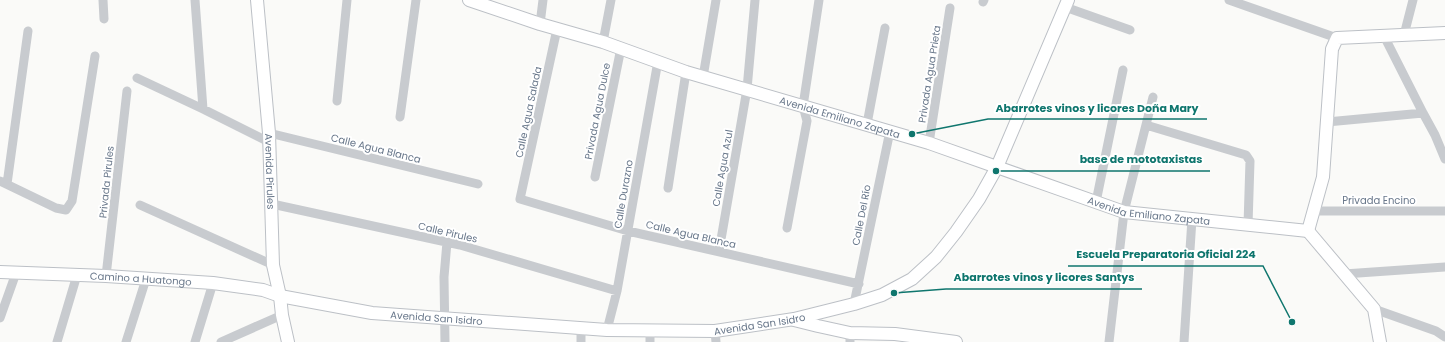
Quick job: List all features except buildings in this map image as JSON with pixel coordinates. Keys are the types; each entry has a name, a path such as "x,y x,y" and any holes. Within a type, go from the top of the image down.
{"main road":[{"name":"Avenida Pirules","path":"257,0 269,137 273,265 288,342"},
{"name":"Avenida Emiliano Zapata","path":"469,0 540,24 603,42 686,72 929,143 1124,212 1308,231"},
{"name":"Avenida San Isidro","path":"280,296 372,312 444,319 607,330 650,336 716,336 794,320 882,295 912,279 936,257 979,199 997,168 1067,4"},
{"path":"1380,342 1374,309 1308,231 1323,176 1332,49 1337,38 1445,33"},
{"name":"Camino a Huatongo","path":"0,272 146,278 213,283 263,290 280,296"},
{"path":"794,320 850,338 895,338 955,342"}],"street":[{"path":"103,0 104,18"},
{"path":"195,0 203,109"},
{"path":"337,101 347,0"},
{"path":"400,118 416,0"},
{"path":"540,24 543,0"},
{"path":"603,42 611,0"},
{"path":"703,77 716,0"},
{"name":"Calle Agua Azul","path":"719,251 747,89 755,0"},
{"path":"787,228 807,121 803,106 819,0"},
{"path":"1229,0 1337,38"},
{"path":"1404,35 1413,0"},
{"path":"1067,4 1130,30"},
{"name":"Privada Agua Prieta","path":"929,143 950,8"},
{"path":"867,124 885,28"},
{"name":"Calle Agua Salada","path":"520,199 557,29"},
{"path":"28,31 4,182 56,208 66,210 72,201 95,56"},
{"path":"1384,36 1435,135 1445,159"},
{"name":"Privada Agua Dulce","path":"595,178 621,48"},
{"name":"Calle Durazno","path":"607,330 617,291 658,61"},
{"path":"1096,202 1123,70"},
{"path":"668,188 686,72"},
{"name":"Calle Agua Blanca","path":"137,78 203,109 269,137 478,184"},
{"name":"Privada Pirules","path":"106,276 127,92"},
{"path":"1109,342 1124,212 1154,97"},
{"path":"1327,122 1423,113"},
{"path":"1146,125 1246,155 1250,160 1248,225"},
{"name":"Calle Del Río","path":"854,304 890,131"},
{"name":"Calle Agua Blanca","path":"520,199 628,231 859,284"},
{"name":"Calle Pirules","path":"272,204 447,242 617,291"},
{"path":"140,205 273,265"},
{"name":"Privada Encino","path":"1313,211 1445,211"},
{"path":"1184,342 1192,219"},
{"path":"445,342 444,277 447,242"},
{"path":"1344,274 1445,267"},
{"path":"0,318 16,273"},
{"path":"57,342 77,275"},
{"path":"126,342 146,278"},
{"path":"195,342 213,283"},
{"path":"1374,309 1436,331 1445,337"},
{"path":"221,342 282,315"},
{"path":"581,328 581,342"}],"place":[{"name":"Abarrotes vinos y licores Doña Mary","path":"912,134"},
{"name":"base de mototaxistas","path":"996,171"},
{"name":"Abarrotes vinos y licores Santys","path":"894,293"},
{"name":"Escuela Preparatoria Oficial 224","path":"1292,322"}]}
